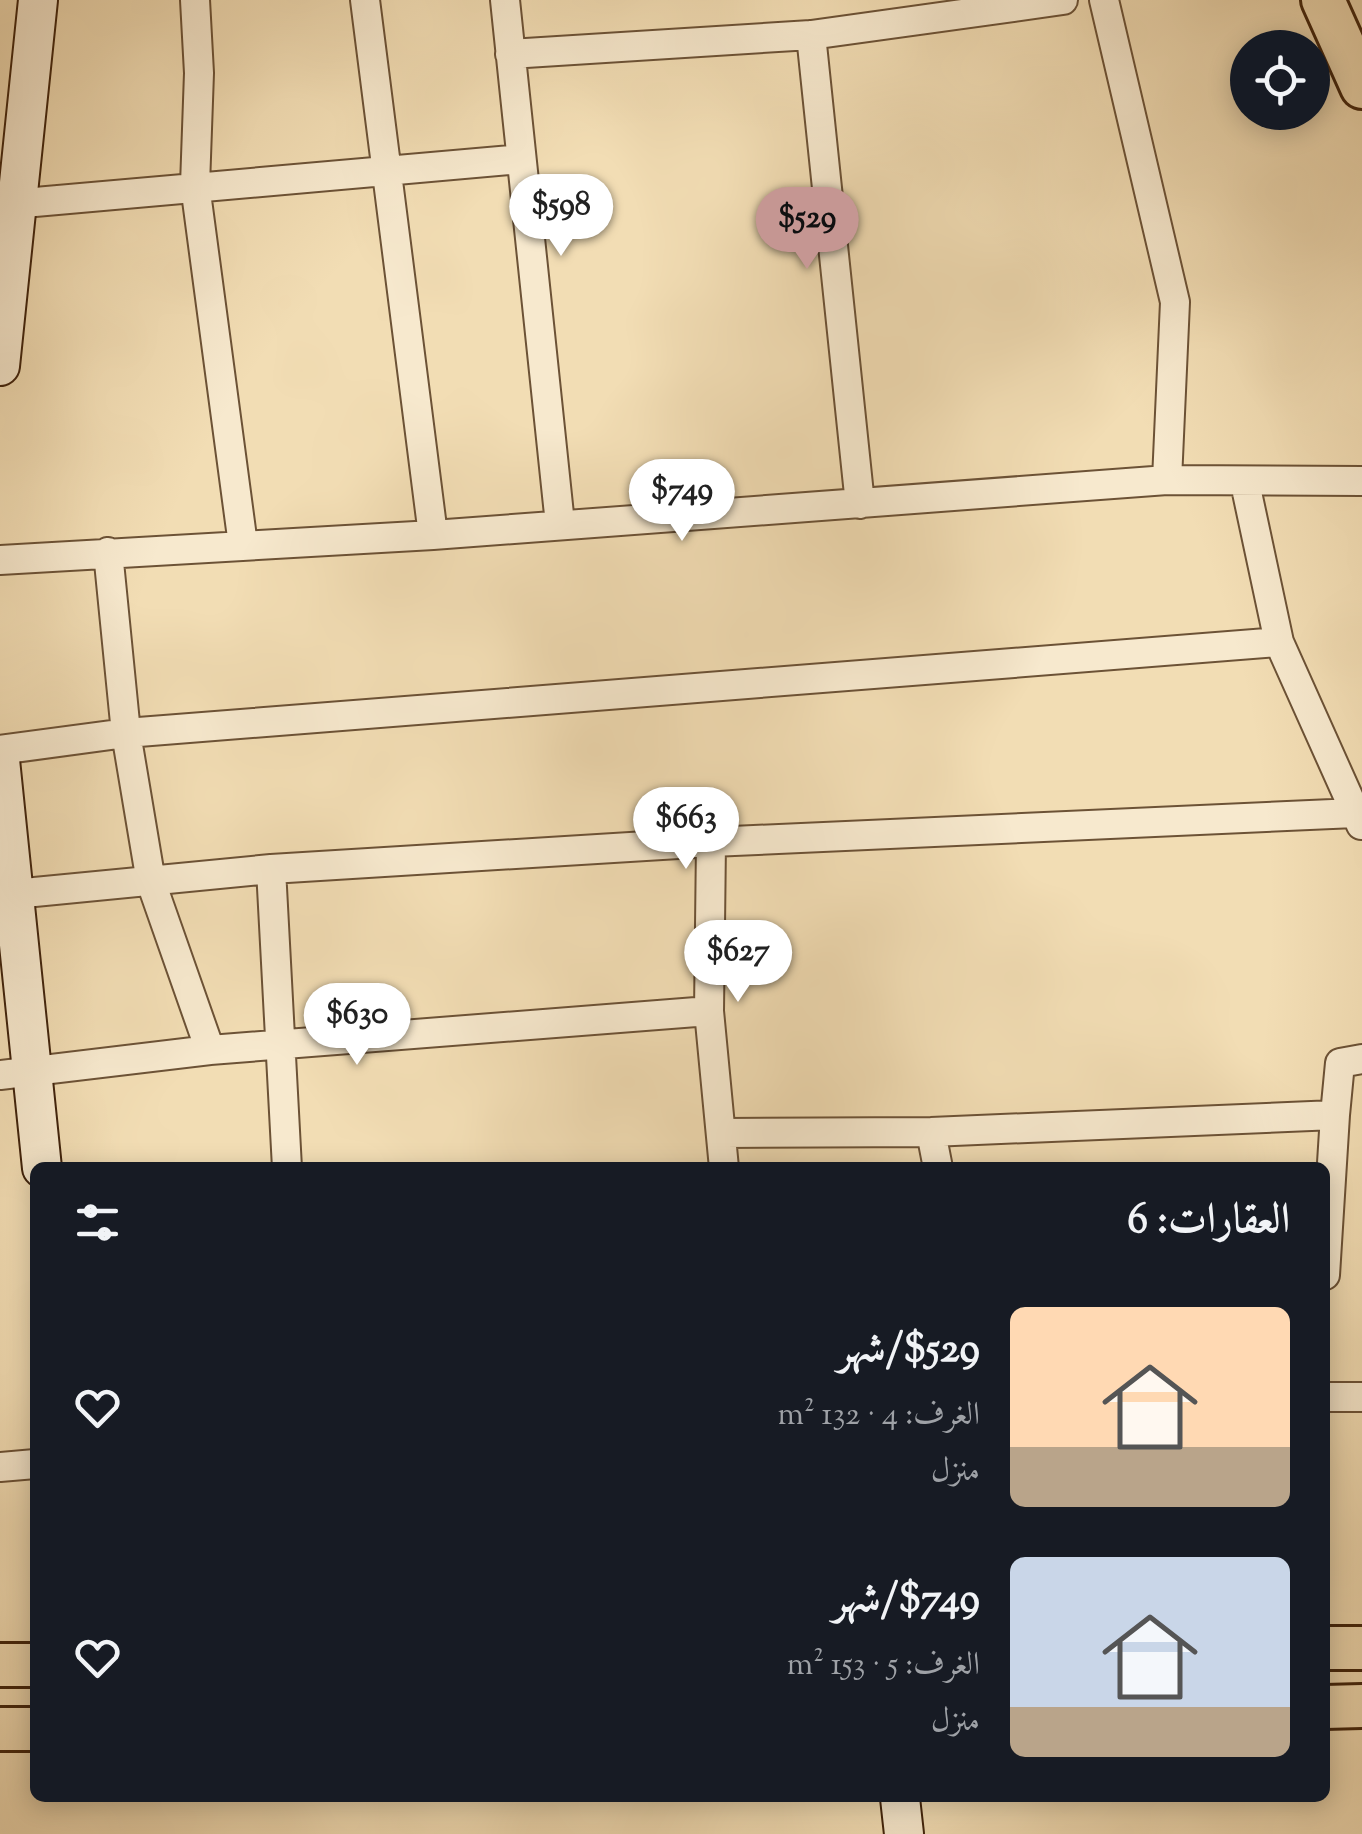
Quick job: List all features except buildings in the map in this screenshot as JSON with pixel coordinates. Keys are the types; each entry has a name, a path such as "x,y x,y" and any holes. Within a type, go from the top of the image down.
{"main road":[{"path":"0,366 8,204 38,0"},
{"path":"1323,0 1357,60"},
{"path":"0,760 14,894 16,1073 40,1162"},
{"path":"1330,1648 1362,1648"},
{"path":"0,1665 30,1665"},
{"path":"1330,1706 1362,1706"},
{"path":"0,1729 30,1729"},
{"path":"900,1802 904,1834"}],"street":[{"path":"195,0 199,73 194,186 243,545"},
{"path":"366,0 433,535"},
{"path":"506,0 560,524"},
{"path":"510,54 810,34 1064,0"},
{"path":"1104,0 1174,302 1168,480"},
{"path":"810,34 860,504"},
{"path":"8,204 522,160"},
{"path":"0,560 433,535 1168,480 1362,481"},
{"path":"14,894 270,869 711,842 1358,820 1279,642 1245,483"},
{"path":"108,552 126,733 151,882 210,1050"},
{"path":"0,750 126,733 1279,642"},
{"path":"711,842 709,1011 724,1162"},
{"path":"270,869 286,1162"},
{"path":"16,1073 210,1050 709,1011"},
{"path":"1330,1196 1340,1062 1362,1060"},
{"path":"724,1133 931,1132 1335,1116"},
{"path":"931,1132 937,1162"},
{"path":"1330,1396 1362,1397"},
{"path":"0,1467 30,1464"}]}
